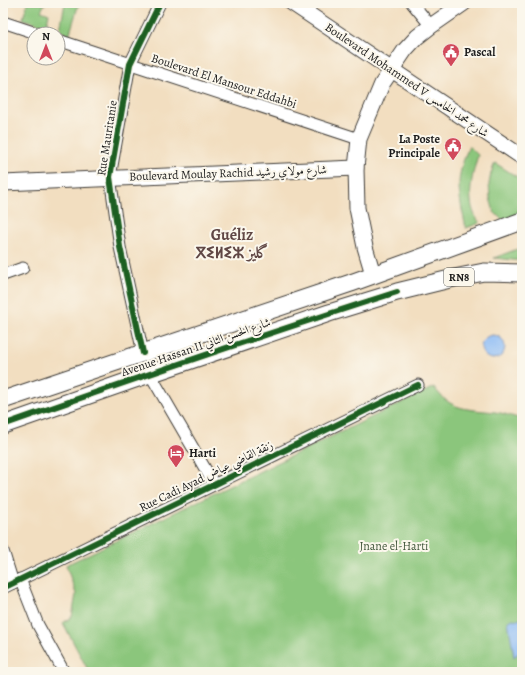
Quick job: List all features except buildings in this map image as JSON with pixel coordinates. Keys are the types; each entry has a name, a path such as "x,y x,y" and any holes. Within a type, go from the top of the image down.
{"main road":[{"name":"Avenue Hassan II شارع الحسن الثاني","path":"3,400 351,283 522,221"},
{"name":"Avenue Hassan II شارع الحسن الثاني","path":"3,425 330,313 398,292 484,272 522,273"}],"street":[{"name":"Rue Mauritanie","path":"143,353 120,247 110,177 130,64 160,3"},
{"name":"Boulevard Mohammed V شارع محمد الخامس","path":"292,3 522,157"},
{"path":"412,3 431,26"},
{"path":"373,274 365,247 357,208 356,168 360,139 382,84 404,50 431,26 464,3"},
{"path":"3,22 26,30"},
{"name":"Boulevard El Mansour Eddahbi","path":"66,43 360,139"},
{"name":"Boulevard Moulay Rachid شارع مولاي رشيد","path":"3,183 110,177 356,168"},
{"path":"3,275 23,268"},
{"path":"150,374 214,484"},
{"name":"Rue Cadi Ayad زنقة القاضي عياض","path":"12,583 418,385"},
{"path":"3,551 12,583 38,625 64,672"}],"green space":[{"path":"27,3 45,3 41,11 49,14 46,26 23,19"},
{"path":"65,3 79,3 69,36 66,34 66,26 61,26"},
{"path":"469,146 478,155 472,181 471,199 475,215 480,223 466,228 460,201 459,180"},
{"path":"495,163 522,180 522,214 502,220 494,212 490,198 489,184"},
{"path":"522,247 522,261 494,258 520,248"},
{"name":"Jnane el-Harti","path":"434,387 446,401 453,405 522,419 522,672 89,672 63,623 72,617 76,594 66,565"}],"water":[{"path":"493,335 501,339 505,347 501,355 493,359 485,355 481,347 485,339"},
{"path":"513,619 522,619 522,650 514,657 508,621"}],"cycle path":[{"path":"143,353 120,247 110,177 130,64 160,3"},
{"path":"3,425 200,357 397,292"},
{"path":"3,588 418,385"}],"place":[{"name":"Pascal","path":"451,67"},
{"name":"La Poste Principale","path":"453,161"},
{"name":"Harti","path":"176,468"}],"district":[{"name":"Guéliz ⴳⵉⵍⵉⵣ گليز","path":"232,244"}]}
